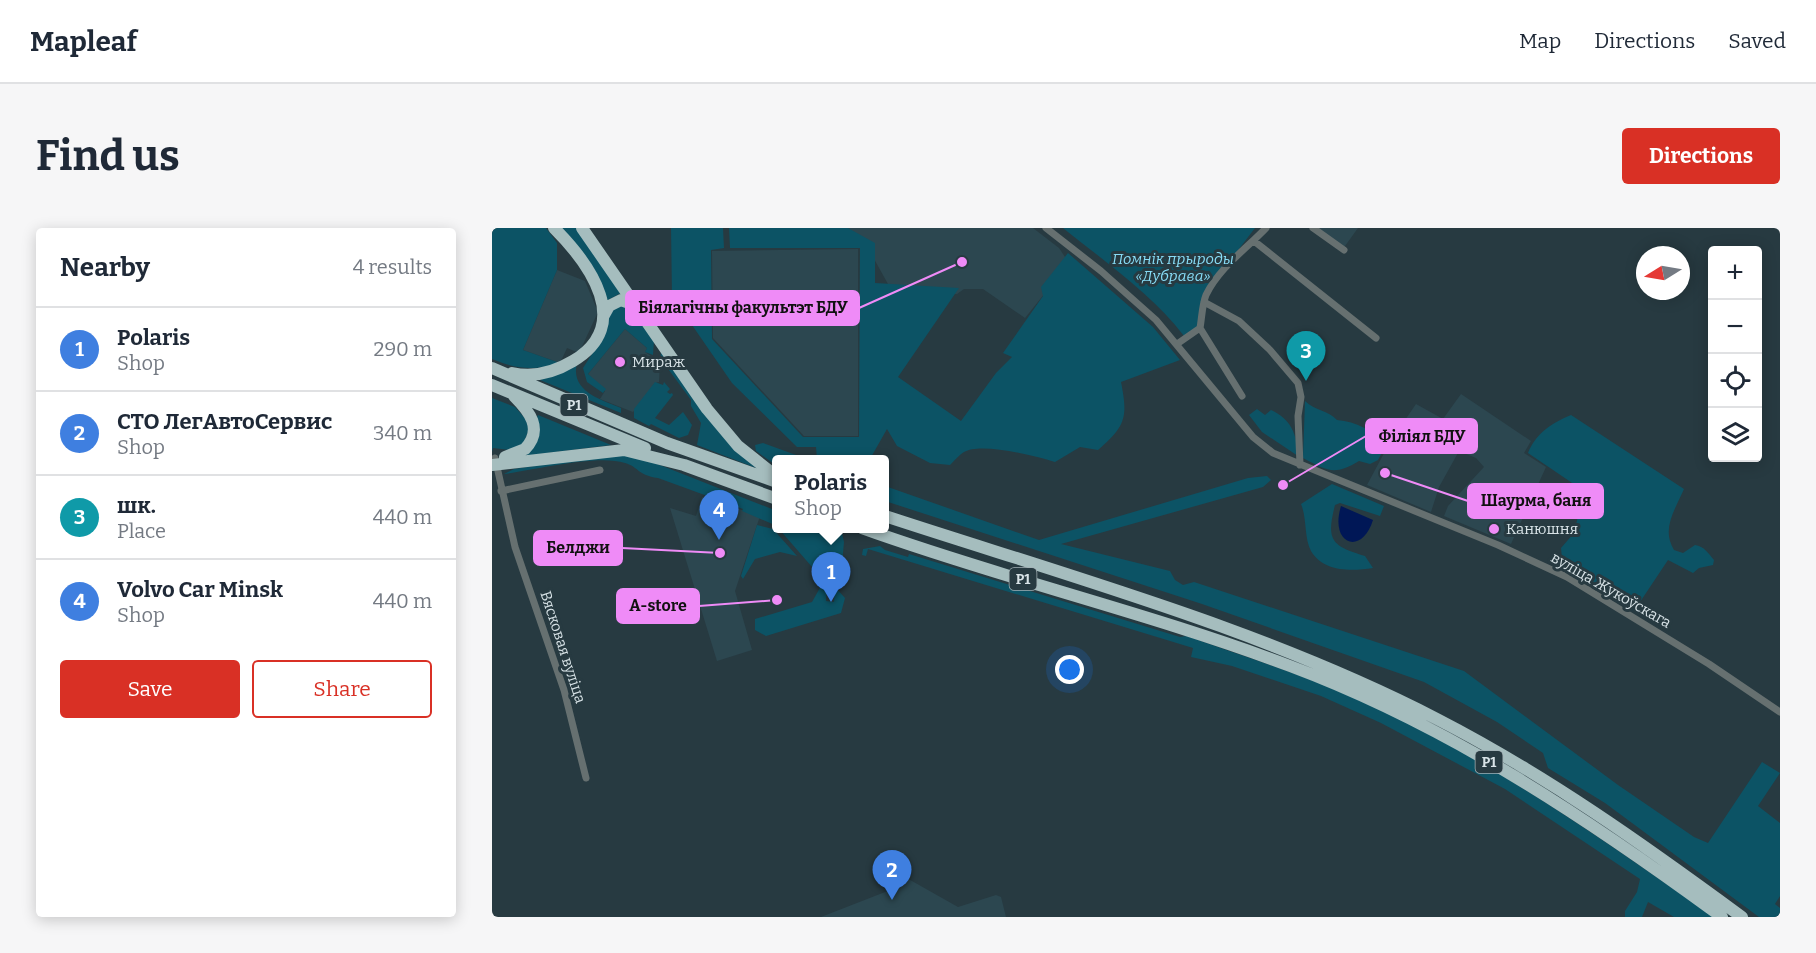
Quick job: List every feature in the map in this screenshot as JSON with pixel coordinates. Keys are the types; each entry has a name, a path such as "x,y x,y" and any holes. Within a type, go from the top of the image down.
{"highway":[{"path":"554,228 571,245 596,284 604,315"},
{"path":"582,228 687,382 723,429 738,446 772,473"},
{"path":"494,369 531,376 564,367 586,353 592,346 602,330 604,315 609,306 621,300 635,305"},
{"name":"Р1","path":"494,369 667,443 772,480"},
{"name":"Р1","path":"492,385 684,465 772,497"},
{"path":"494,461 522,451 529,445 534,431 528,410 509,391"},
{"path":"494,461 616,450 684,465"},
{"name":"Р1","path":"889,517 1190,614 1296,655 1392,697 1492,749 1562,790 1627,833 1742,917"},
{"name":"Р1","path":"878,533 1235,646 1344,688 1431,729 1535,788 1633,852 1722,917"}],"street":[{"name":"вуліца Жукоўскага","path":"1046,228 1139,304 1177,344 1253,438 1273,453 1498,545 1567,577 1709,664 1780,712"},
{"path":"1242,396 1200,328 1204,302 1220,276 1266,228"},
{"path":"1313,228 1344,250"},
{"path":"1254,241 1376,338"},
{"path":"1204,302 1239,321 1270,350 1298,384 1301,397 1298,416 1300,465"},
{"path":"1177,344 1200,328"},
{"name":"Вясковая вуліца","path":"494,461 515,547 564,690 586,778"},
{"path":"500,489 600,470"}],"shaded area":[{"path":"837,228 1033,228 1059,248 1069,263 1025,318 983,289 964,289 957,294 893,293 863,239"},
{"path":"1316,228 1358,228 1345,246 1342,246"},
{"path":"858,249 858,436 804,436 713,338 712,251"},
{"path":"557,270 585,281 598,312 579,353 567,348 560,363 523,350"},
{"path":"625,329 647,348 645,352 660,362 659,382 655,383 633,412 600,399 605,391 588,374"},
{"path":"1461,394 1531,441 1524,453 1546,467 1511,544 1444,516 1448,506 1484,467 1476,458 1459,451 1439,487 1431,512 1367,485 1390,442 1416,404 1443,419"},
{"path":"702,497 760,516 735,591 752,650 717,661 670,508 696,516"},
{"path":"1341,506 1373,520 1368,531 1355,542 1348,541 1339,530 1338,519"},
{"path":"896,872 958,907 996,895 1001,897 1006,917 821,917 898,887 893,873"}],"green space":[{"path":"492,228 546,228 557,243 557,270 523,350 560,363 526,368 492,359"},
{"path":"558,228 578,228 621,293 606,301"},
{"path":"671,228 723,228 724,248 711,250 712,339 803,437 859,437 860,248 730,248 729,228 848,228 875,243 875,283 959,288 898,377 961,421 996,373 1012,357 1003,353 1043,296 1041,287 1068,253 1153,327 1180,360 1121,382 1124,413 1123,420 1114,434 1098,450 1080,447 1055,462 1035,456 983,448 964,452 950,465 930,463 897,446 887,429 872,455 817,455 816,447 797,447 732,383 672,296"},
{"name":"Помнік прыроды «Дубрава»","path":"1063,228 1255,228 1206,292 1198,327 1184,336 1142,292"},
{"path":"628,306 654,340 653,355 645,352 647,348 625,329 588,374 606,389 603,393 587,382 583,368 601,340 608,314 613,307"},
{"path":"661,351 757,466 756,468 697,445 701,423 691,406 691,400 663,362 660,364"},
{"path":"577,363 576,373 582,387 588,393 621,408 621,413 540,380"},
{"path":"655,382 663,385 664,382 670,389 667,392 673,395 655,418 669,425 683,412 692,425 688,435 679,438 634,418 634,409"},
{"path":"492,398 515,407 531,425 523,444 511,450 493,448 492,452"},
{"path":"1305,401 1337,420 1364,427 1387,443 1378,460 1370,464 1359,461 1343,469 1331,470 1303,458"},
{"path":"1257,409 1265,415 1271,410 1284,418 1292,428 1298,456 1262,432 1249,415"},
{"path":"538,415 611,445 516,457 521,455"},
{"path":"1571,415 1684,489 1669,527 1670,542 1674,550 1683,553 1695,545 1701,547 1714,560 1713,565 1699,568 1693,573 1668,560 1634,611 1563,569 1561,548 1574,533 1584,491 1528,453 1535,440 1545,430"},
{"path":"763,443 796,455 772,455 772,462 756,451 755,445"},
{"path":"615,454 642,458 772,509 772,524 742,511 743,509 646,475 625,463 583,461 504,474 514,469"},
{"path":"1267,476 1271,480 1263,487 1061,544 1170,571 1175,580 1183,585 1194,582 1464,671 1618,785 1694,837 1708,843 1762,762 1780,773 1758,806 1780,823 1780,896 1775,904 1780,908 1780,917 1759,917 1605,803 1548,768 1543,753 1497,722 1424,682 1202,604 889,502 889,487 1039,540 1248,478"},
{"path":"1332,484 1384,506 1380,516 1340,503 1335,505 1332,517 1332,534 1338,545 1365,556 1373,568 1348,570 1331,567 1323,563 1311,551 1301,504"},
{"path":"757,525 772,529 772,533 777,533 797,556 780,552 755,559 743,579 741,576"},
{"path":"782,533 842,533 844,542 841,575 835,578 819,575"},
{"path":"880,546 885,550 908,557 909,554 1180,637 1187,636 1377,707 1444,742 1523,788 1714,917 1674,917 1648,902 1642,917 1625,917 1625,911 1637,892 1640,879 1505,789 1381,723 1321,696 1232,666 1191,657 1193,648 868,549 866,556 862,555 863,549"},
{"path":"821,586 827,586 826,601 834,602 835,587 845,598 841,613 766,636 755,630 755,619 812,602"}],"place":[{"name":"Біялагічны факультэт БДУ","path":"962,262"},
{"name":"Мираж","path":"620,362"},
{"name":"шк.","path":"1306,381"},
{"name":"Шаурма, баня","path":"1385,473"},
{"name":"Філіял БДУ","path":"1283,485"},
{"name":"Канюшня","path":"1494,529"},
{"name":"Volvo Car Minsk","path":"719,540"},
{"name":"Белджи","path":"720,553"},
{"name":"А-store","path":"777,600"},
{"name":"Polaris","path":"831,602"},
{"name":"СТО ЛегАвтоСервис","path":"892,900"}]}
